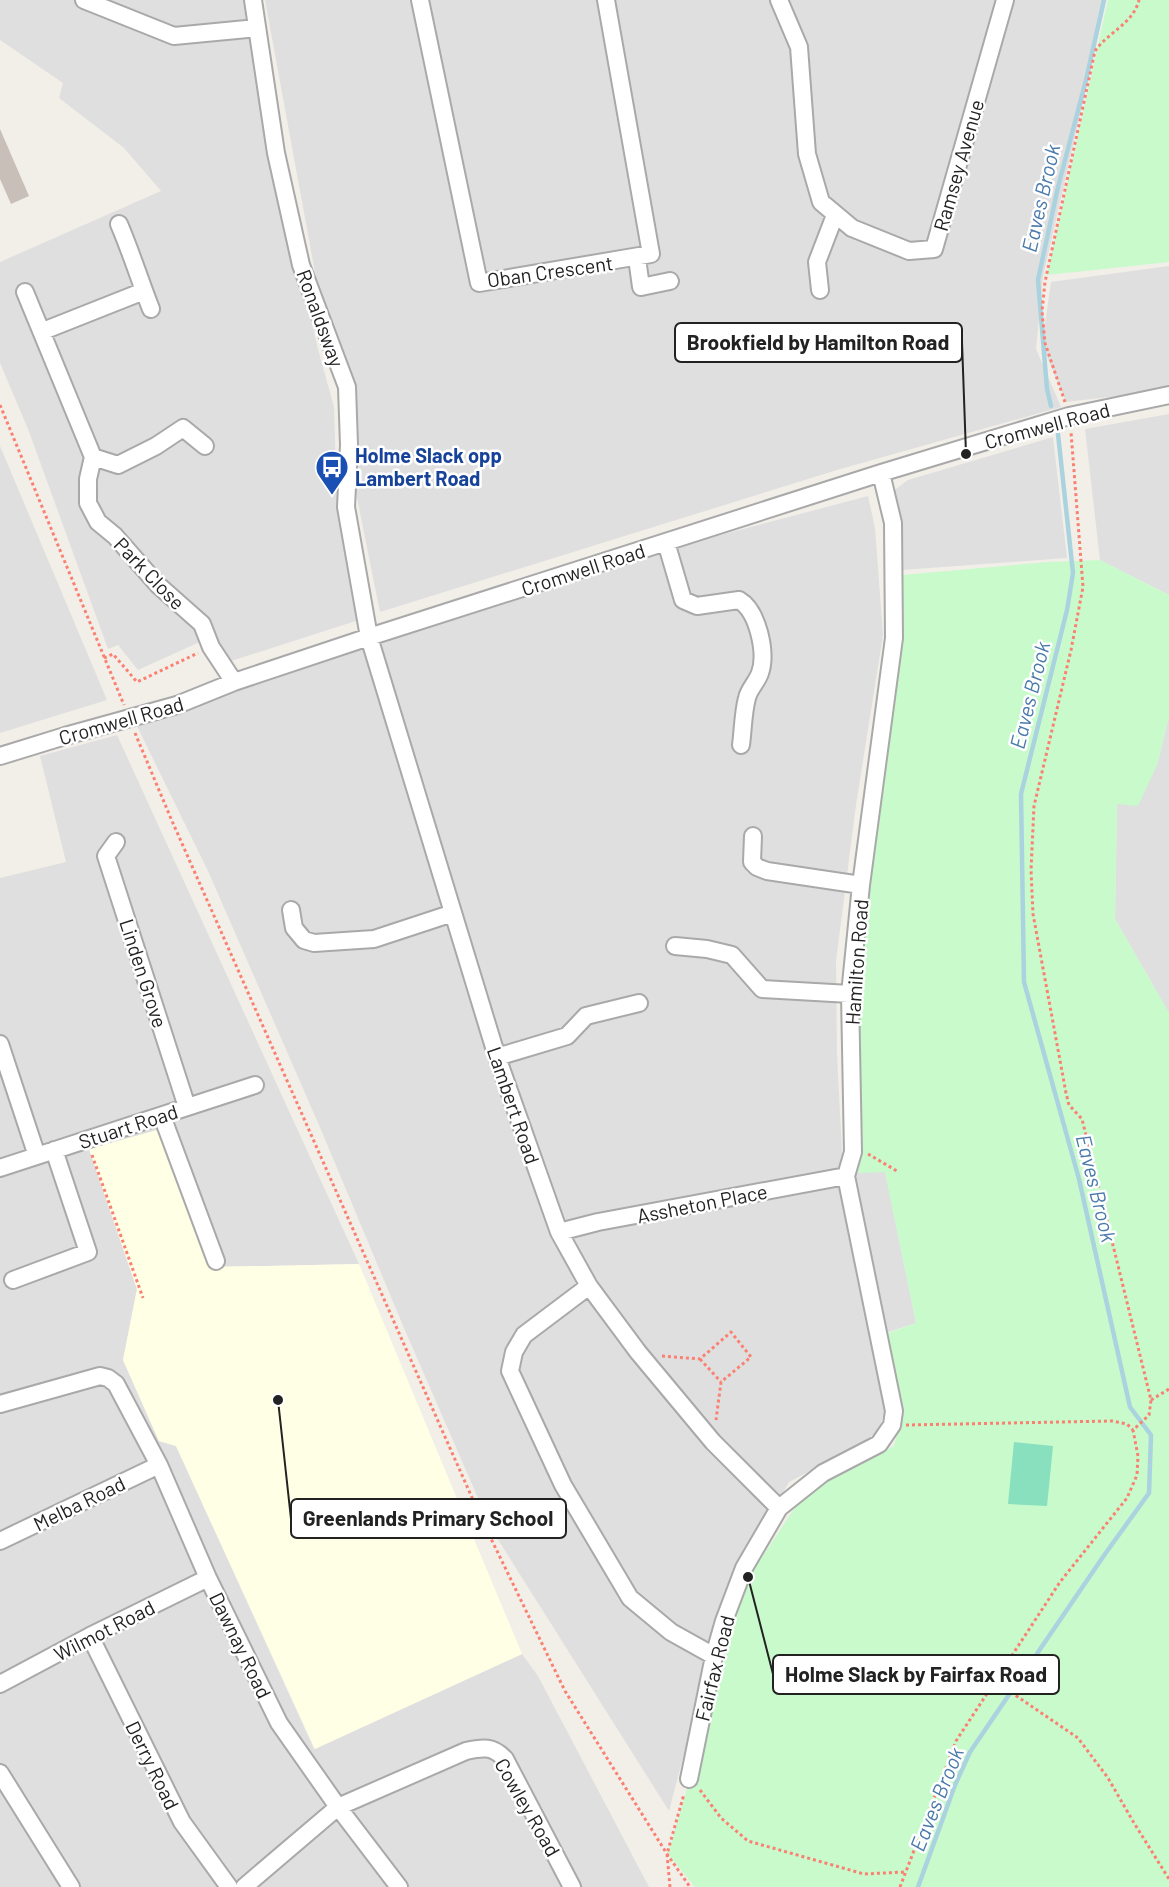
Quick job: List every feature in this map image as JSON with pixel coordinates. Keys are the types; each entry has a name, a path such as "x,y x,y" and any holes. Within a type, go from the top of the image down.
{"street":[{"path":"84,0 174,36 257,28"},
{"name":"Ronaldsway","path":"253,0 276,153 301,265 346,387 350,445 346,507 369,637"},
{"name":"Oban Crescent","path":"420,0 479,283 651,254 606,0"},
{"name":"Ramsey Avenue","path":"779,0 799,47 807,154 821,202 852,228 909,251 934,249 1005,0"},
{"path":"820,290 818,262 835,215"},
{"path":"119,224 151,309"},
{"path":"637,258 641,287 670,281"},
{"path":"43,331 144,291"},
{"path":"26,292 93,457 118,465 156,446 183,428 205,446"},
{"name":"Cromwell Road","path":"0,756 177,705 234,682 369,637 881,473 1069,416 1169,395"},
{"name":"Park Close","path":"93,457 88,479 88,503 98,522 115,536 158,585 202,624 211,647 234,682"},
{"name":"Hamilton Road","path":"881,473 893,523 894,638 861,885 850,994 853,1152 846,1176 894,1411 892,1425"},
{"path":"666,543 683,600 696,606 739,600 751,611 756,624 762,662 760,674 748,693 741,745"},
{"name":"Lambert Road","path":"369,637 497,1057 559,1232 589,1286 640,1355 713,1442 779,1508"},
{"path":"753,836 752,862 757,867 767,871 861,885"},
{"name":"Linden Grove","path":"116,842 106,856 187,1107"},
{"path":"291,910 294,928 304,940 314,943 374,939 453,913"},
{"path":"675,946 707,949 732,955 762,988 850,994"},
{"path":"497,1057 567,1036 586,1016 639,1003"},
{"path":"0,1044 37,1156"},
{"name":"Stuart Road","path":"0,1168 255,1085"},
{"path":"162,1116 216,1261"},
{"path":"13,1280 88,1252 54,1150"},
{"name":"Assheton Place","path":"559,1232 598,1222 846,1176"},
{"path":"589,1286 524,1335 514,1352 510,1371 563,1485 630,1598 671,1632 714,1656"},
{"name":"Dawnay Road","path":"0,1404 100,1376 116,1384 159,1465 208,1578 279,1723 338,1807 399,1887"},
{"name":"Fairfax Road","path":"689,1779 714,1656 724,1621 744,1568 779,1508 823,1473 879,1444 892,1425"},
{"name":"Melba Road","path":"0,1541 159,1465"},
{"name":"Wilmot Road","path":"0,1684 90,1636 208,1578"},
{"name":"Derry Road","path":"90,1636 182,1822 229,1887"},
{"name":"Cowley Road","path":"338,1807 466,1751 484,1747 498,1752 504,1759 572,1887"},
{"path":"0,1773 71,1887"},
{"path":"244,1887 338,1807"}],"path":[{"path":"1133,1429 1149,1415 1151,1400 1082,1119 1069,1105 1066,1093 1033,914 1031,870 1034,806 1071,650 1083,587 1069,416 1045,343 1042,311 1045,282 1095,51 1102,40 1128,21 1137,8 1139,0"},
{"path":"0,405 127,712"},
{"path":"104,658 113,654 137,682 211,647"},
{"path":"131,723 176,832 481,1518 566,1691 690,1887"},
{"path":"87,1139 143,1298"},
{"path":"853,1152 866,1153 897,1171"},
{"path":"700,1359 730,1332 751,1357 721,1382 713,1442"},
{"path":"640,1355 700,1359 721,1382"},
{"path":"1151,1400 1169,1389"},
{"path":"892,1425 1112,1421 1127,1424 1133,1429 1138,1456 1137,1476 1127,1498 1060,1582 956,1741 900,1887"},
{"path":"996,1682 1078,1738 1108,1778 1169,1879"},
{"path":"670,1887 667,1854 689,1779 707,1797 721,1818 748,1841 864,1874 905,1872"}],"shaded area":[{"path":"0,0 246,0 259,93 318,349 334,407 336,470 362,619 228,662 215,635 138,670 118,645 108,649 28,429 0,363 0,262 161,191 124,148 59,98 63,83 0,40"},
{"path":"265,0 1106,0 1043,277 1036,349 1061,407 837,470 380,612 354,483 350,384 318,289"},
{"path":"1169,266 1169,390 1066,402 1042,345 1051,282"},
{"path":"1169,414 1169,595 1100,560 1085,429"},
{"path":"1053,437 1067,558 902,570 892,492 908,480"},
{"path":"0,446 107,700 0,733"},
{"path":"868,496 875,528 883,635 856,805 836,961 837,1053 843,1173 885,1171 916,1323 870,1338 885,1412 877,1432 859,1445 789,1482 718,1609 699,1696 669,1811 492,1530 208,871 133,718 623,561"},
{"path":"1169,716 1169,1013 1115,919 1117,804 1157,765"},
{"path":"117,735 359,1264 211,1267 164,1129 89,1149 137,1289 123,1360 159,1441 176,1446 314,1749 522,1654 538,1676 649,1887 0,1887 0,878 66,862 40,756"},
{"path":"164,1128 211,1267 359,1264 522,1654 315,1749 176,1446 159,1441 123,1360 137,1289 89,1149"}],"green space":[{"path":"1108,0 1169,0 1169,262 1047,275"},
{"path":"1100,560 1169,595 1169,716 1157,765 1138,806 1117,804 1115,919 1169,1013 1169,1887 695,1887 668,1854 748,1578 808,1488 894,1446 902,1414 888,1333 916,1323 885,1172 858,1173 861,885 902,575 1048,562"},
{"path":"1014,1442 1053,1446 1047,1506 1008,1504"}],"building":[{"path":"0,129 29,196 11,204 0,179"}],"waterway":[{"name":"Eaves Brook","path":"1051,406 1047,389 1038,280 1058,187 1104,0"},
{"name":"Eaves Brook","path":"918,1887 955,1785 970,1752 1149,1493 1151,1435 1130,1407 1079,1179 1024,982 1021,794 1067,610 1073,573 1058,434"}],"place":[{"name":"Brookfield by Hamilton Road","path":"966,454"},
{"name":"Holme Slack opp Lambert Road","path":"332,496"},
{"name":"Greenlands Primary School","path":"278,1400"},
{"name":"Holme Slack by Fairfax Road","path":"748,1577"}]}
